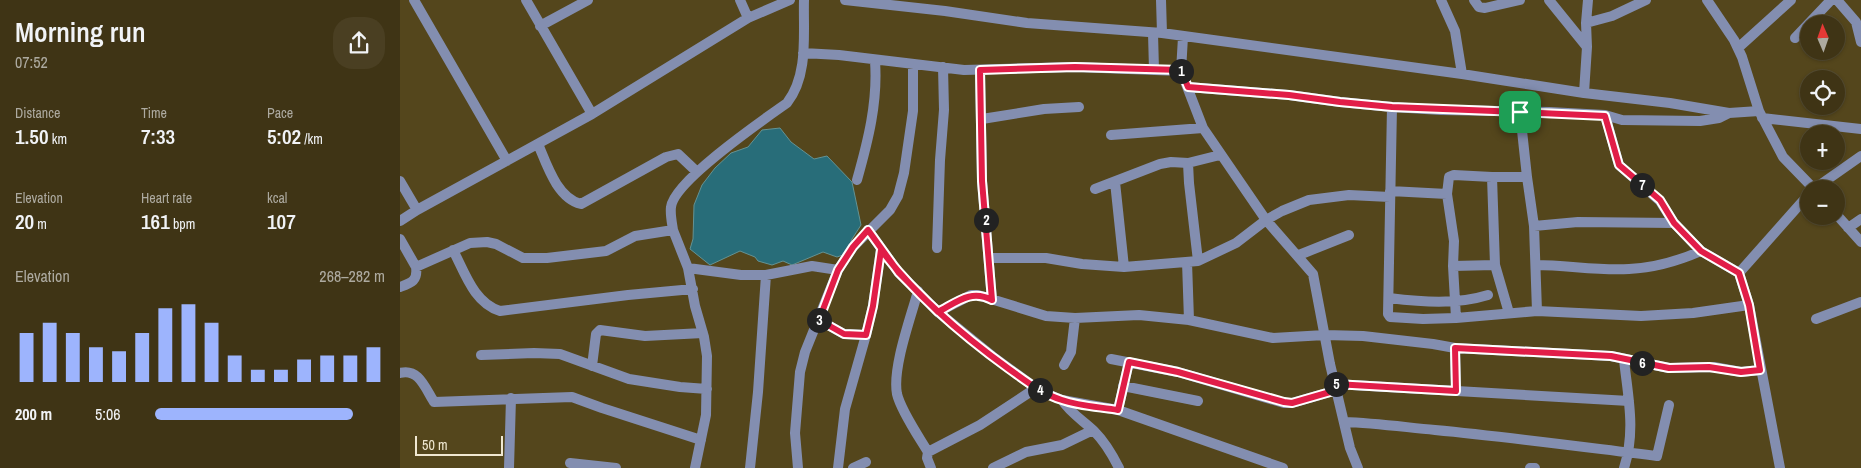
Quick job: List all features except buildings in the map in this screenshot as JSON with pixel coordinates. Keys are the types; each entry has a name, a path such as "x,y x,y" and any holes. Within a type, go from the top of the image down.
{"street":[{"path":"414,0 507,161"},
{"path":"526,0 592,114"},
{"path":"540,26 588,0"},
{"path":"740,0 748,18"},
{"path":"400,221 592,114 748,18 790,0"},
{"path":"696,468 706,414 707,356 688,268 672,230 671,206 678,192 697,172 787,103 792,97 800,77 803,53 804,0"},
{"path":"844,0 936,10 1026,23 1158,33 1462,74 1584,93 1670,103 1729,113 1760,115 1861,129"},
{"path":"1154,70 1161,0"},
{"path":"1441,0 1455,31 1462,74"},
{"path":"1474,0 1479,7 1485,8 1520,0"},
{"path":"1549,0 1587,47"},
{"path":"1584,93 1588,0"},
{"path":"1586,23 1612,16 1646,0"},
{"path":"1708,0 1738,48 1760,115 1783,157 1805,180"},
{"path":"1738,48 1791,0"},
{"path":"1795,38 1831,0"},
{"path":"1837,0 1856,22 1861,42"},
{"path":"1183,37 1181,70 1203,128 1266,220 1314,274 1336,387 1350,448 1358,468"},
{"path":"803,53 964,70 1075,67 1181,70"},
{"path":"857,180 869,140 870,122 877,86 875,61"},
{"path":"798,468 796,433 800,372 808,343 838,270 853,247 890,210 898,196 904,173 913,111 913,64"},
{"path":"937,248 944,110 943,67"},
{"path":"980,70 982,181 992,300"},
{"path":"1188,87 1296,95 1392,107 1605,116 1622,120 1684,122 1719,118 1729,113"},
{"path":"982,119 1044,109 1079,107"},
{"path":"1392,107 1388,314 1392,318 1456,318 1537,311 1641,316 1693,313 1749,305"},
{"path":"1520,112 1526,177 1534,226 1537,311"},
{"path":"1605,116 1619,165 1660,200 1674,223 1701,251 1739,273 1749,305 1780,468"},
{"path":"1111,135 1203,128"},
{"path":"538,144 551,175 572,202 581,204 666,157 678,154 697,172"},
{"path":"1095,189 1160,164 1170,162 1188,163 1220,155"},
{"path":"1827,180 1861,156"},
{"path":"1188,163 1192,262 1188,320"},
{"path":"1456,318 1453,266 1454,241 1447,194 1449,177 1451,175 1526,177"},
{"path":"1492,177 1495,265 1510,313"},
{"path":"400,181 417,210"},
{"path":"1115,182 1124,267"},
{"path":"989,258 1046,258 1082,264 1124,267 1192,262 1236,243 1266,220 1282,211 1317,198 1349,195 1447,194"},
{"path":"1739,273 1800,204"},
{"path":"1848,228 1861,219"},
{"path":"1534,226 1578,222 1674,223"},
{"path":"1845,224 1861,242"},
{"path":"416,267 470,243 487,242 496,244 523,258 547,258 606,251 635,236 672,230"},
{"path":"868,230 899,273 938,312 992,356 1036,388 1062,400 1118,410 1256,464 1283,468"},
{"path":"1299,255 1349,235"},
{"path":"400,239 416,267 416,278 413,282 400,287"},
{"path":"453,250 478,296 491,309 500,311 628,294 693,289"},
{"path":"838,468 845,409 873,306 881,250"},
{"path":"1536,265 1630,270 1674,262 1701,251"},
{"path":"1453,266 1495,265"},
{"path":"688,268 741,275 766,275 812,266 838,270"},
{"path":"750,468 758,392 766,275"},
{"path":"918,291 897,370 896,385 898,396 928,452 927,458 931,468"},
{"path":"938,312 971,295 986,296 992,300 1046,316 1075,318 1139,315 1188,320 1273,338 1325,335 1363,336 1455,348 1611,356 1669,368 1709,367 1741,372 1760,370"},
{"path":"1389,298 1454,302 1474,300 1488,295"},
{"path":"1816,319 1861,302"},
{"path":"1064,365 1071,352 1075,318"},
{"path":"819,320 844,334 866,335"},
{"path":"592,366 596,334 600,330 645,336 703,332"},
{"path":"1455,348 1456,391"},
{"path":"481,356 534,353 560,354 629,379 707,389"},
{"path":"1111,359 1178,372 1292,403 1336,387 1456,391 1629,401"},
{"path":"1624,360 1632,411 1629,453 1624,468"},
{"path":"1118,410 1129,362"},
{"path":"400,373 412,372 418,376 434,402 572,397 701,440"},
{"path":"1123,386 1198,401"},
{"path":"928,452 980,425 1036,388"},
{"path":"509,468 511,398"},
{"path":"1062,400 1067,408 1094,430 1109,447 1119,468"},
{"path":"1344,422 1374,422 1657,456 1670,405"},
{"path":"993,468 1026,452 1062,445 1094,430"},
{"path":"853,468 866,462"},
{"path":"570,463 616,468"},
{"path":"1530,468 1535,468"}],"water":[{"path":"780,128 791,142 814,159 827,156 852,182 861,225 852,239 846,254 837,257 823,252 792,265 783,261 772,265 758,261 755,257 740,251 710,265 690,249 693,239 694,205 702,185 715,168 731,153 748,147 762,130"}],"route":[{"path":"1520,112 1392,107 1302,96 1188,87 1181,70 1075,67 980,70 982,181 992,300 986,296 971,295 938,312 899,273 868,230 853,247 838,270 819,320 844,334 866,335 873,306 881,250 899,273 918,291 938,312 992,356 1036,388 1062,400 1118,410 1129,362 1178,372 1292,403 1337,390 1335,384 1456,391 1455,348 1611,356 1669,368 1709,367 1741,372 1760,370 1749,305 1739,273 1701,251 1674,223 1660,200 1624,171 1619,165 1605,116 1520,112"}]}
